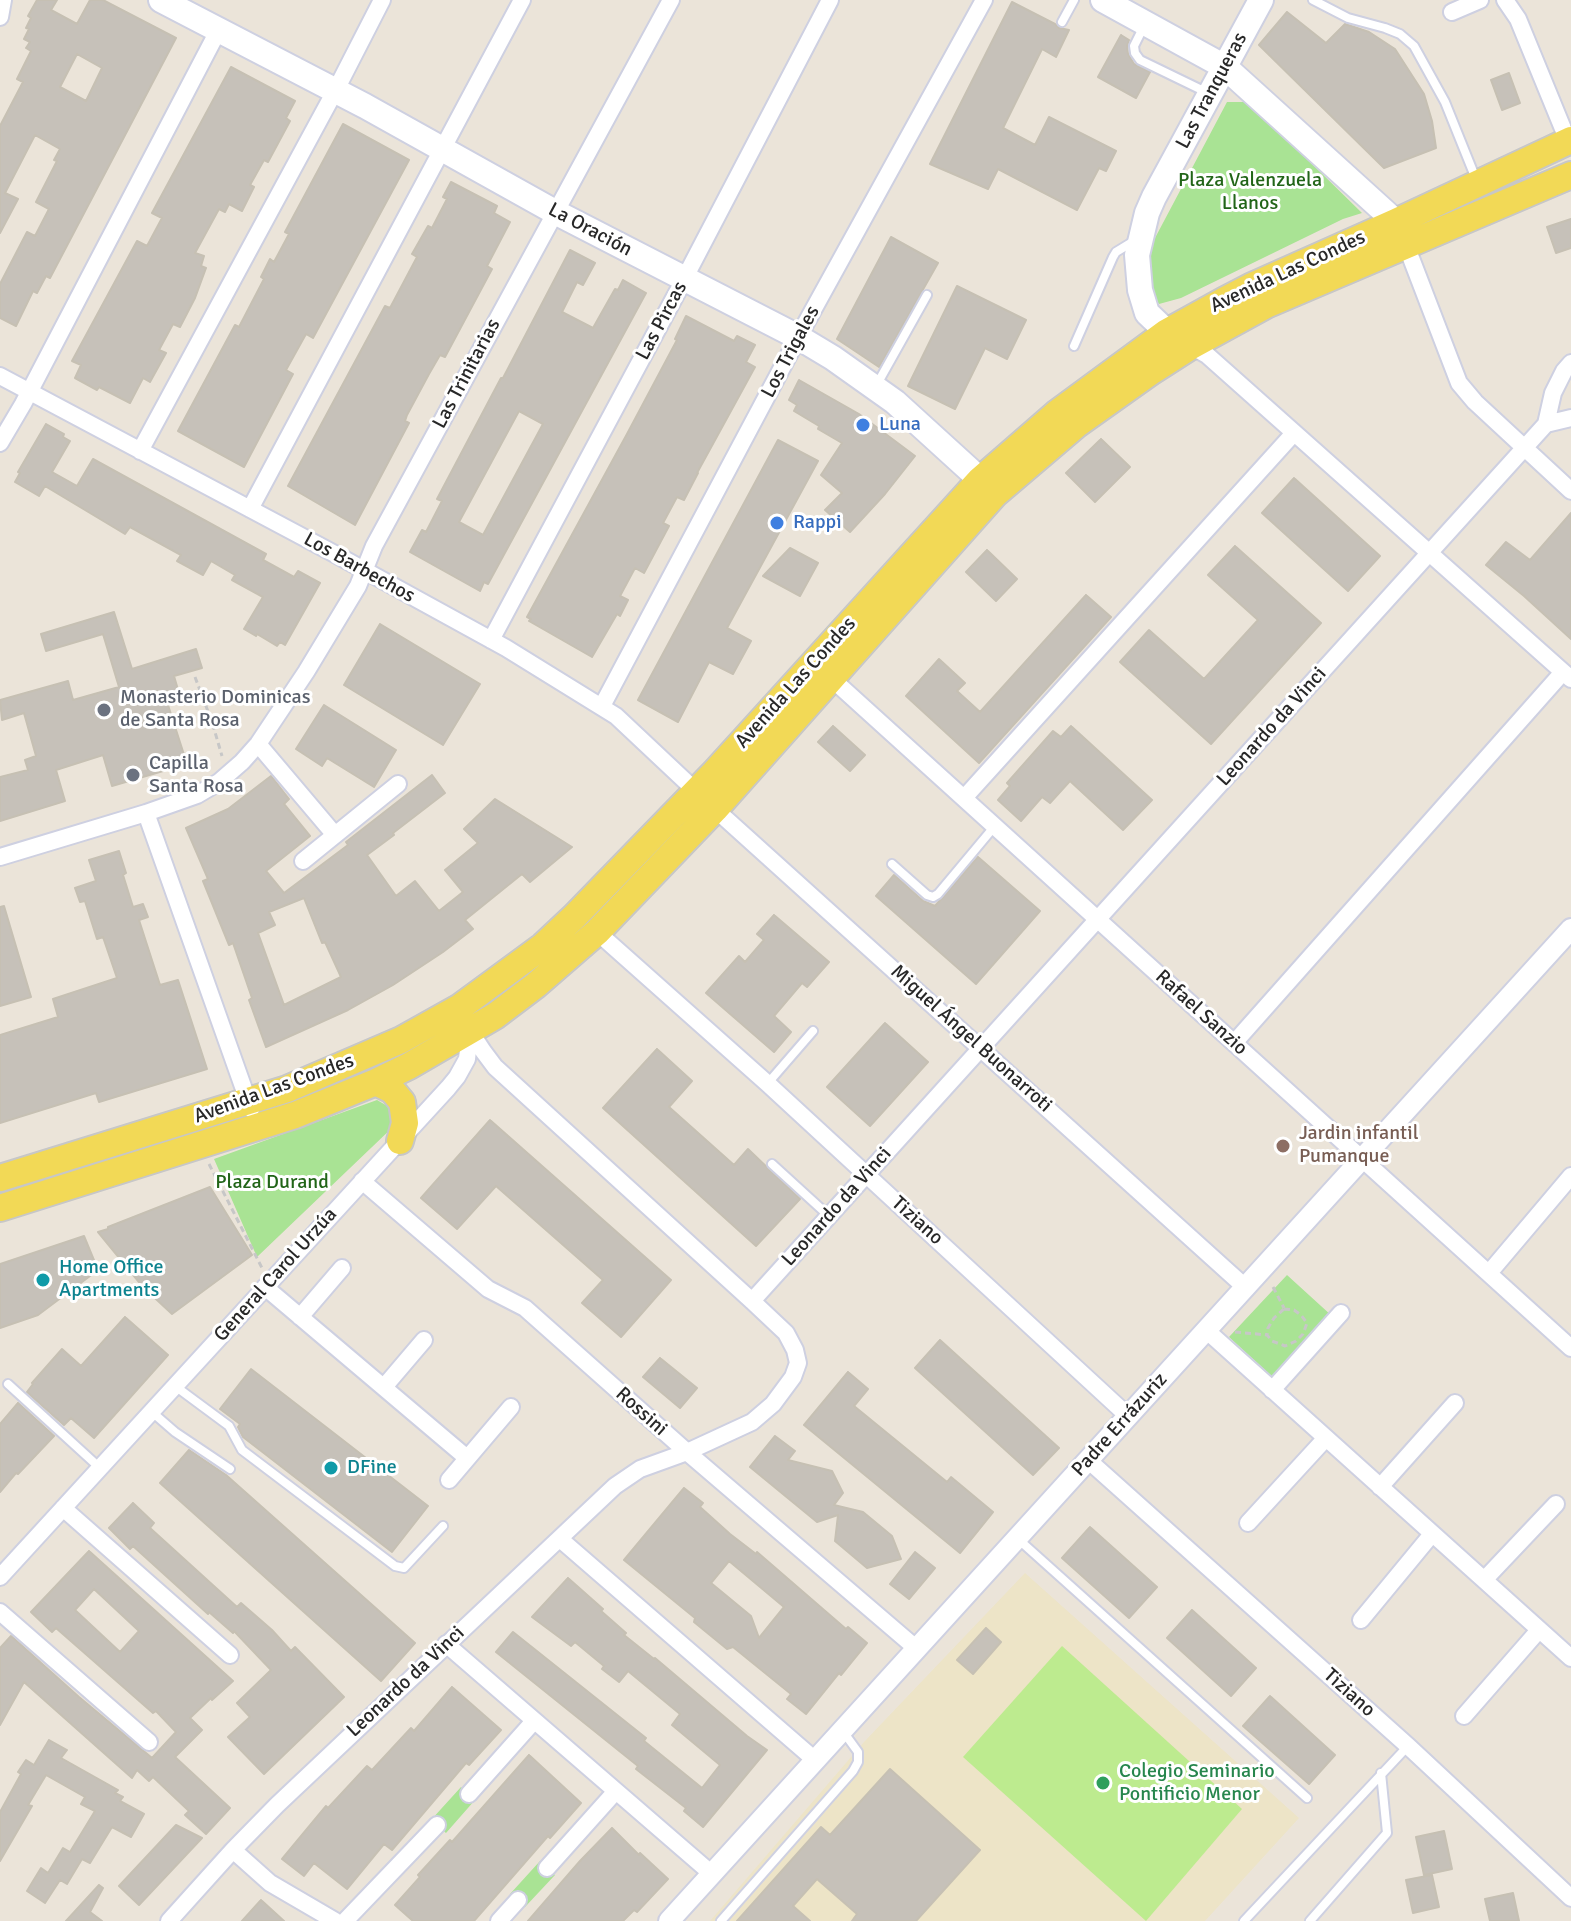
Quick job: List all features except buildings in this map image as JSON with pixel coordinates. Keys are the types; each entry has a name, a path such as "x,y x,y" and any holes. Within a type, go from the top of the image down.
{"main road":[{"name":"La Oración","path":"161,0 443,148 555,212 798,337 876,387 988,487"},
{"path":"1103,0 1225,67 1401,233"},
{"name":"Las Tranqueras","path":"1191,346 1167,332 1147,313 1140,290 1137,255 1154,197 1261,0"},
{"name":"Avenida Las Condes","path":"0,1178 296,1085 415,1033 470,1000 561,930 706,800 831,678 988,487 1035,458 1139,379 1191,346 1401,233 1478,183 1569,141"},
{"name":"Avenida Las Condes","path":"0,1208 307,1111 419,1061 470,1031 536,985 597,932 706,800 1057,413 1167,332 1250,287 1571,175"},
{"path":"376,1082 392,1090 402,1102 405,1123 400,1141"}],"street":[{"path":"0,17 3,0"},
{"path":"140,451 382,0"},
{"path":"250,509 522,0"},
{"name":"Las Trinitarias","path":"0,857 197,795 219,782 258,744 355,591 374,546 671,0"},
{"name":"Las Pircas","path":"491,640 830,0"},
{"name":"Los Trigales","path":"602,706 798,337 984,0"},
{"path":"1452,12 1480,0"},
{"path":"1505,0 1518,19 1569,141"},
{"path":"0,443 218,31"},
{"path":"1401,233 1459,383 1475,402 1571,491"},
{"path":"1191,346 1207,355 1567,675 1234,1043"},
{"name":"Leonardo da Vinci","path":"169,1921 277,1805 622,1479 752,1422 773,1404 793,1377 798,1363 786,1333 752,1301 1546,424 1553,393 1571,363"},
{"name":"Los Barbechos","path":"0,376 364,570 602,706 629,727 706,800"},
{"path":"1546,424 1571,418"},
{"path":"964,798 1294,433"},
{"name":"Rafael Sanzio","path":"831,678 1571,1348"},
{"path":"258,744 335,835"},
{"path":"303,861 398,784"},
{"name":"Miguel Ángel Buonarroti","path":"706,800 1245,1287"},
{"path":"146,813 258,1128"},
{"name":"Padre Errázuriz","path":"669,1921 1571,929"},
{"name":"Tiziano","path":"597,932 768,1084 1128,1416"},
{"path":"470,1031 495,1067 752,1301"},
{"name":"General Carol Urzúa","path":"2,1570 152,1412 457,1077 467,1059 470,1031"},
{"path":"1489,1273 1571,1176"},
{"name":"Rossini","path":"362,1181 488,1289 525,1308 917,1649"},
{"path":"300,1317 342,1268"},
{"path":"265,1287 467,1458"},
{"path":"1272,1390 1341,1313"},
{"path":"1206,1330 1571,1658"},
{"path":"384,1387 424,1340"},
{"path":"1380,1487 1455,1403"},
{"path":"449,1480 511,1407"},
{"path":"1248,1523 1326,1438"},
{"name":"Tiziano","path":"1088,1460 1408,1746 1571,1898"},
{"path":"1484,1580 1556,1504"},
{"path":"63,1508 230,1655"},
{"path":"1361,1620 1432,1534"},
{"path":"560,1539 815,1760"},
{"path":"0,1612 149,1742"},
{"path":"1464,1716 1539,1630"},
{"path":"446,1644 712,1874"},
{"path":"469,1794 534,1721"},
{"path":"547,1868 616,1791"},
{"path":"345,1921 437,1825"},
{"path":"233,1850 270,1883 335,1921"},
{"path":"499,1921 518,1900"}],"lane":[{"path":"1062,22 1074,0"},
{"path":"1313,0 1348,18 1400,34 1414,46 1445,102 1478,183"},
{"path":"1145,23 1134,46 1140,60 1210,94"},
{"path":"1074,346 1113,257 1120,249 1141,237"},
{"path":"876,387 927,295"},
{"path":"892,864 933,897 995,826"},
{"path":"768,1084 813,1031"},
{"path":"772,1164 829,1216"},
{"path":"8,1384 100,1468"},
{"path":"175,1386 229,1426 242,1450 395,1566 404,1568 443,1526"},
{"path":"152,1412 175,1432 230,1469"},
{"path":"1017,1538 1307,1798"},
{"path":"721,1921 853,1771 858,1762 858,1752 842,1730"},
{"path":"1244,1921 1408,1746"},
{"path":"1310,1921 1387,1833 1381,1773"}],"path":[{"path":"195,677 212,722 222,761"},
{"path":"200,1146 262,1268 265,1287"},
{"path":"1273,1287 1284,1309"},
{"path":"1232,1332 1267,1335 1272,1341 1285,1346 1303,1334 1307,1323 1294,1310 1284,1309 1274,1318 1267,1335"}],"shaded area":[{"name":"Colegio Seminario Pontificio Menor","path":"1025,1573 1299,1818 1205,1921 710,1921 864,1742"}],"green space":[{"name":"Plaza Valenzuela Llanos","path":"1227,102 1249,102 1362,213 1343,219 1181,298 1159,304 1144,285 1146,255"},
{"name":"Plaza Durand","path":"377,1100 389,1107 394,1116 394,1126 257,1257 214,1159"},
{"path":"1287,1275 1332,1316 1275,1379 1229,1337"},
{"name":"Colegio Seminario Pontificio Menor","path":"1062,1646 1242,1809 1146,1921 963,1757"},
{"path":"461,1787 475,1800 446,1833 431,1820"},
{"path":"540,1861 555,1875 525,1907 510,1894"}],"place":[{"name":"Luna","path":"863,425"},
{"name":"Rappi","path":"777,523"},
{"name":"Monasterio Dominicas de Santa Rosa","path":"104,710"},
{"name":"Capilla Santa Rosa","path":"133,775"},
{"name":"Jardin infantil Pumanque","path":"1283,1146"},
{"name":"Home Office Apartments","path":"43,1280"},
{"name":"DFine","path":"331,1468"},
{"name":"Colegio Seminario Pontificio Menor","path":"1103,1783"}]}
